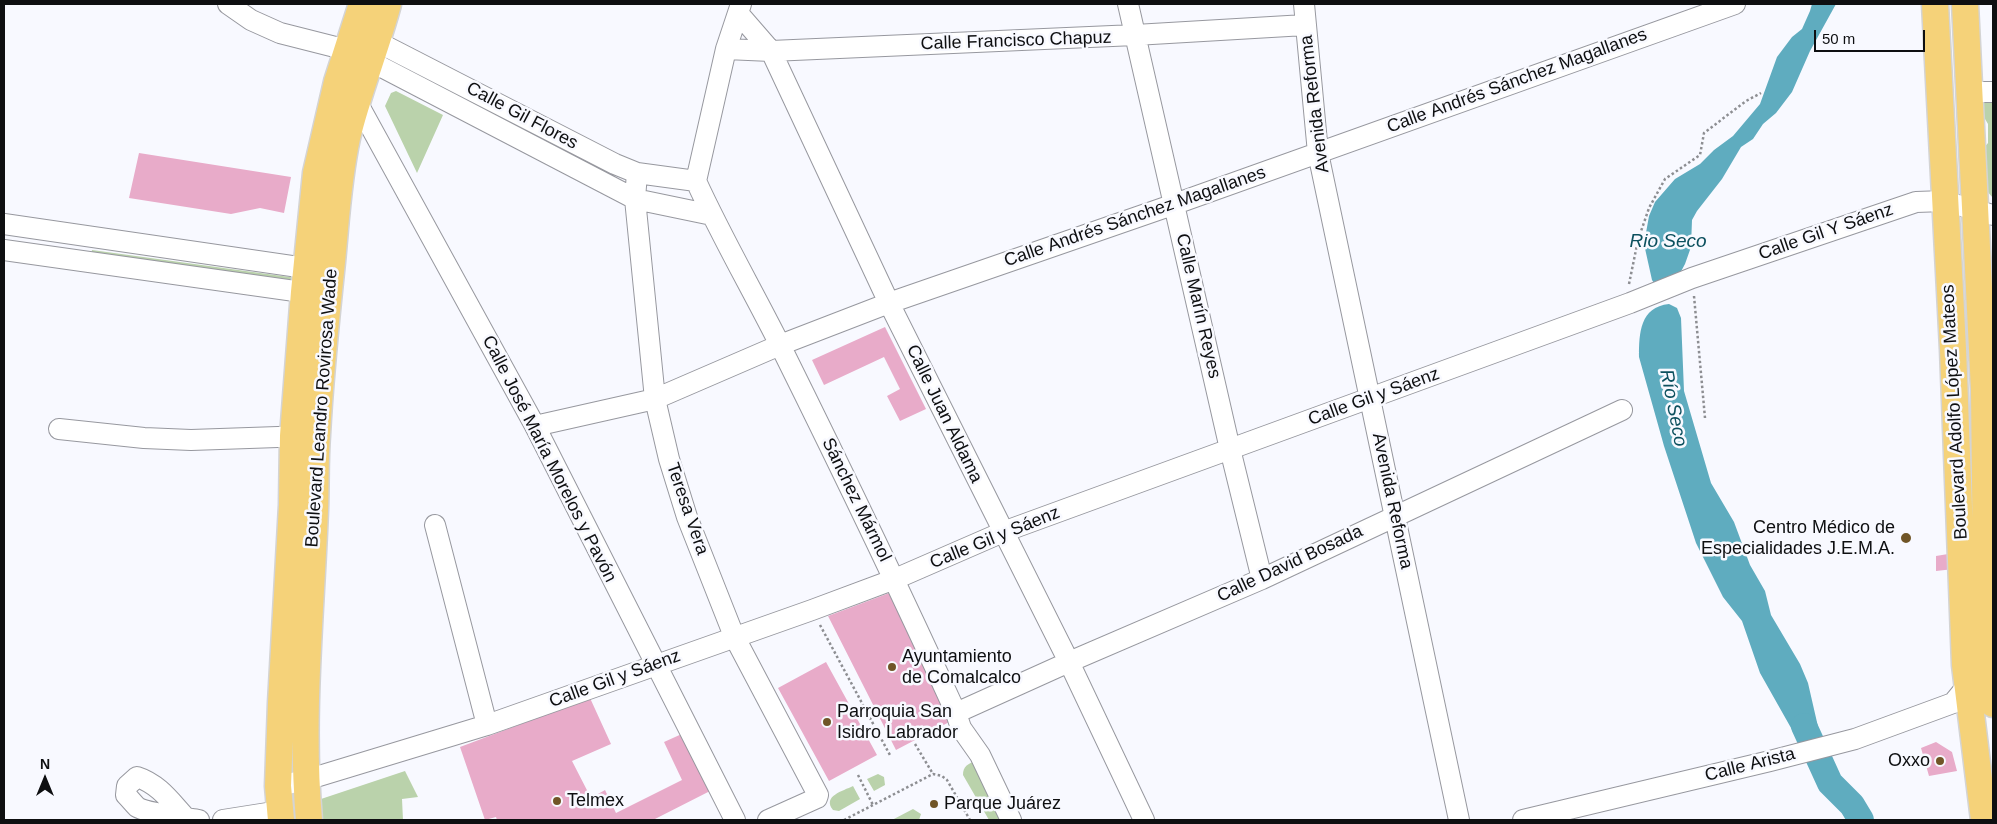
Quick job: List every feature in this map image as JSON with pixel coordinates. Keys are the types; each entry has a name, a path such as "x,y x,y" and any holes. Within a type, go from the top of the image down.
{"main road":[{"name":"Boulevard Leandro Rovirosa Wade","path":"280,806 292,505 305,436 318,282 316,173 334,96 362,4"},
{"name":"Boulevard Leandro Rovirosa Wade","path":"318,282 347,140 388,4"},
{"name":"Boulevard Adolfo López Mateos","path":"1934,4 1955,410 1984,676"},
{"name":"Boulevard Adolfo López Mateos","path":"1965,4 1981,92 1988,376 1990,544 1984,676 1984,820"},
{"name":"Boulevard Leandro Rovirosa Wade","path":"305,436 315,510 309,634 306,780 309,820"}],"street":[{"name":"Calle Gil Flores","path":"228,4 251,20 280,33 350,41 615,164 637,172 696,181"},
{"name":"Calle Marín Reyes","path":"1128,4 1230,449 1262,579"},
{"name":"Avenida Reforma","path":"1304,4 1318,152 1459,820"},
{"name":"Calle Andrés Sánchez Magallanes","path":"536,426 655,399 780,345 889,303 1175,204 1734,4"},
{"path":"696,181 726,49 739,9"},
{"name":"Calle Juan Aldama","path":"739,9 771,51 889,303 1069,662 1144,820"},
{"name":"Calle Francisco Chapuz","path":"726,49 771,51 1135,36 1306,25"},
{"path":"374,51 634,199 712,215"},
{"name":"Calle José María Morelos y Pavón","path":"357,102 536,426 734,820"},
{"name":"Teresa Vera","path":"637,172 634,199 655,399 669,459 687,517 734,636 818,795 817,798 768,820"},
{"name":"Sánchez Mármol","path":"696,181 780,345 895,579 956,713 961,728 980,755 1012,820"},
{"name":"Calle Gil Y Sáenz","path":"1686,280 1916,202 1944,201 1984,213"},
{"path":"4,224 73,234 318,282"},
{"path":"70,260 73,234"},
{"path":"4,250 70,260 318,282"},
{"name":"Calle Gil y Sáenz","path":"223,820 280,806 306,780 487,725 734,636 812,610 895,579 1003,532 1371,399 1627,304 1686,280"},
{"path":"1952,349 1988,376 1955,410"},
{"name":"Calle David Bosada","path":"956,713 1262,579 1622,410"},
{"path":"58,429 144,438 191,440 305,436"},
{"path":"435,525 487,725"},
{"name":"Calle Arista","path":"1523,820 1855,739 1952,703 1984,676"},
{"path":"1984,820 1993,817"}],"path":[{"path":"1627,304 1638,240 1646,216 1665,179 1700,155 1704,133 1761,92"},
{"path":"1686,280 1705,418"},
{"path":"812,610 891,758"},
{"path":"915,744 933,774"},
{"path":"844,820 933,774 942,776 947,780 970,820"},
{"path":"858,775 873,805"}],"green space":[{"path":"396,91 443,115 417,173 385,106 391,93"},
{"path":"1982,97 1993,98 1993,198 1986,190 1983,149 1988,143 1988,124 1982,114"},
{"path":"92,250 304,279 304,284 91,255"},
{"path":"975,761 1005,820 989,820 963,775 965,767"},
{"path":"405,771 418,797 402,799 403,820 322,820 321,799"},
{"path":"878,774 884,777 885,785 874,791 867,779"},
{"path":"853,786 860,799 839,811 833,810 830,805 832,798 839,792"},
{"path":"913,809 921,814 919,820 892,820"}],"water":[{"name":"Rio Seco","path":"1812,4 1836,4 1810,51 1792,92 1776,113 1763,124 1753,139 1741,147 1722,179 1697,211 1692,220 1691,247 1677,279 1656,286 1652,280 1644,244 1649,216 1655,202 1675,179 1700,164 1714,150 1733,136 1760,104 1777,57 1792,37 1802,29"},
{"name":"Rio Seco","path":"1669,304 1677,308 1681,318 1684,391 1711,483 1734,522 1750,565 1765,591 1771,615 1800,664 1808,683 1819,731 1818,736 1810,741 1803,742 1795,735 1760,673 1742,621 1723,597 1696,543 1664,446 1639,357 1639,348 1641,330 1647,316 1659,306"}],"building":[{"path":"139,153 291,177 284,213 260,208 231,214 129,198"},
{"path":"885,327 926,409 900,421 887,396 900,389 884,357 824,385 812,360"},
{"path":"1954,553 1954,569 1936,571 1936,556"},
{"name":"Ayuntamiento de Comalcalco","path":"892,592 955,719 896,750 828,616"},
{"name":"Parroquia San Isidro Labrador","path":"826,662 877,755 829,781 778,688"},
{"path":"590,698 611,744 572,761 591,798 605,790 616,813 682,780 664,742 684,733 714,789 653,820 497,820 496,817 485,820 460,747"},
{"name":"Oxxo","path":"1936,742 1952,752 1957,771 1929,776 1921,748"}],"waterway":[{"name":"Río Seco","path":"1804,726 1830,783 1852,805 1861,820"}],"place":[{"name":"Centro Médico de Especialidades J.E.M.A.","path":"1906,538"},
{"name":"Ayuntamiento de Comalcalco","path":"892,667"},
{"name":"Parroquia San Isidro Labrador","path":"827,722"},
{"name":"Oxxo","path":"1940,761"},
{"name":"Telmex","path":"557,801"},
{"name":"Parque Juárez","path":"934,804"}]}
